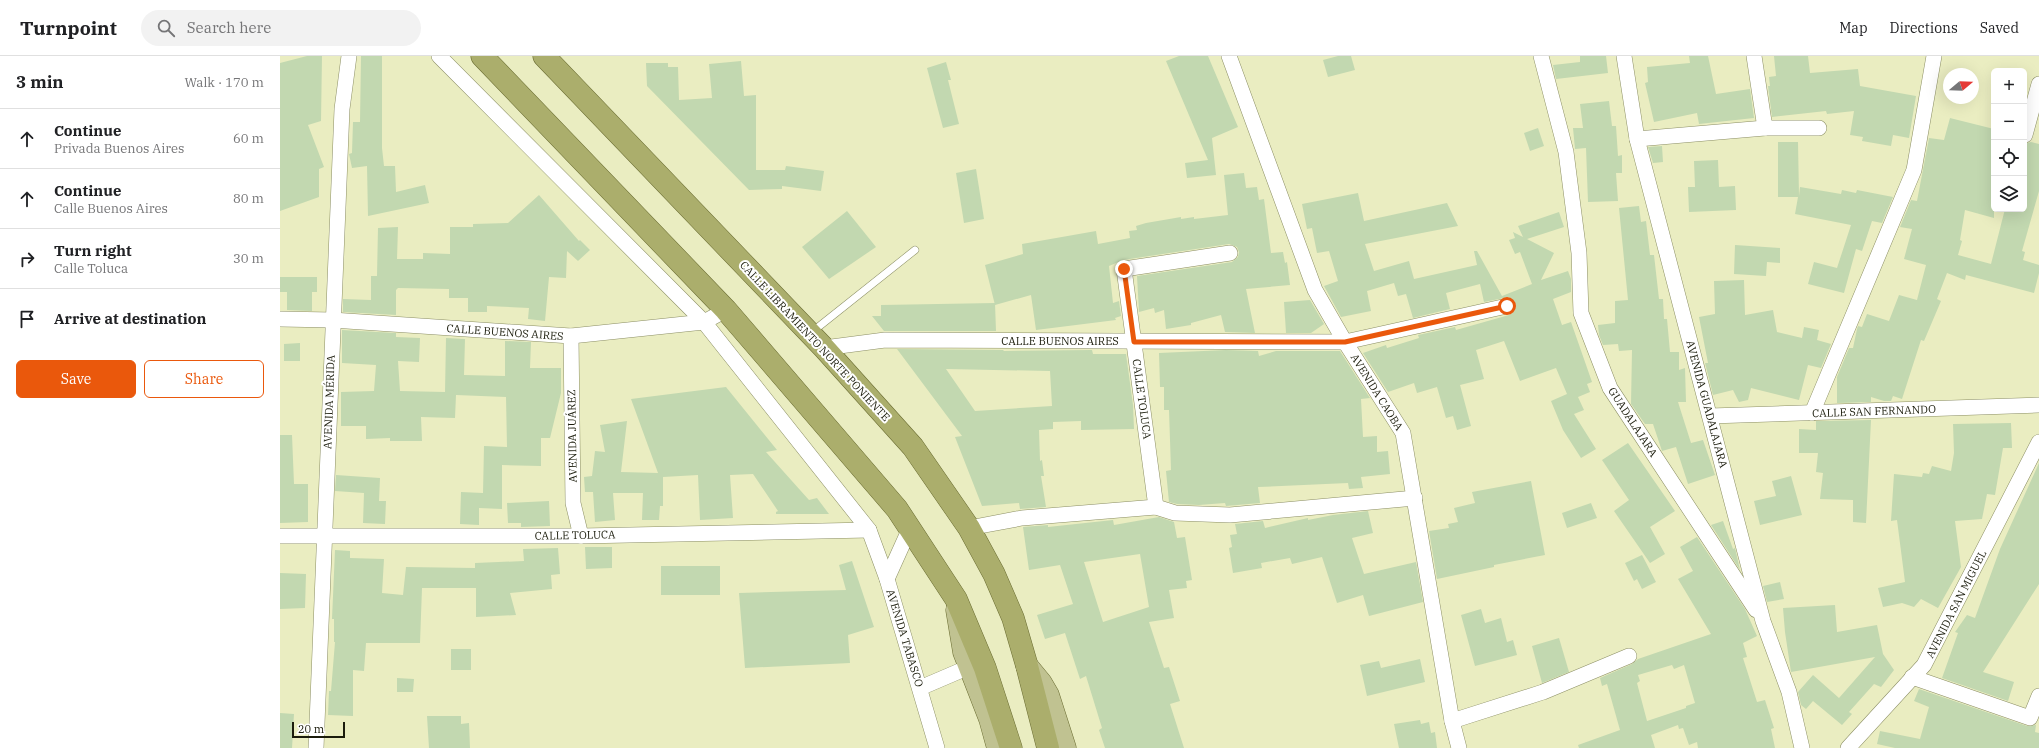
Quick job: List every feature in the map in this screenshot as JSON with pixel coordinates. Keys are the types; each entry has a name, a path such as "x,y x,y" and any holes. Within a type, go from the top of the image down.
{"highway":[{"path":"482,56 726,310 897,509 956,599 985,668 1011,748"},
{"name":"CALLE LIBRAMIENTO NORTE PONIENTE","path":"544,56 817,340 914,447 969,528 994,574 1013,618 1048,748"}],"main road":[{"path":"956,599 960,637 969,667 990,719 998,748"},
{"name":"CALLE LIBRAMIENTO NORTE PONIENTE","path":"1027,666 1041,683 1048,695 1065,748"}],"street":[{"name":"AVENIDA MÉRIDA","path":"316,748 332,320 342,109 349,56"},
{"name":"AVENIDA TABASCO","path":"439,56 704,322 869,530 887,579 937,748"},
{"name":"AVENIDA CAOBA","path":"1229,56 1315,290 1345,342 1403,433 1452,721 1459,748"},
{"name":"GUADALAJARA","path":"1541,56 1566,152 1579,253 1581,313 1607,381 1610,388 1763,621"},
{"name":"AVENIDA GUADALAJARA","path":"1624,56 1637,139 1763,621 1788,692 1802,748"},
{"path":"1754,56 1765,128"},
{"path":"1812,413 1914,170 1934,56"},
{"path":"2027,128 2039,84"},
{"path":"1637,139 1765,128 1819,128"},
{"name":"CALLE TOLUCA","path":"1156,506 1124,269 1230,253"},
{"name":"CALLE BUENOS AIRES","path":"817,340 1345,342 1507,306"},
{"name":"CALLE BUENOS AIRES","path":"280,319 332,320 571,336 704,322 726,310"},
{"name":"AVENIDA JUÁREZ","path":"571,336 573,503 581,536"},
{"name":"CALLE SAN FERNANDO","path":"1710,416 2039,405"},
{"name":"AVENIDA SAN MIGUEL","path":"1848,748 1924,665 2039,442"},
{"path":"969,528 1022,518 1156,506 1175,513 1230,515 1415,498"},
{"path":"887,579 910,528"},
{"name":"CALLE TOLUCA","path":"280,536 581,536 869,530"},
{"path":"1452,721 1543,692 1629,656"},
{"path":"920,688 969,667"},
{"path":"1912,677 2030,718 2039,696"}],"lane":[{"path":"817,340 915,250"}],"building":[{"path":"307,56 322,56 321,121 308,125 324,167 319,169 319,197 280,211 280,63"},
{"path":"361,56 382,56 382,148 384,166 395,166 396,192 425,185 429,203 368,216 367,166 352,168 349,154 352,153 353,122 360,122"},
{"path":"1179,56 1208,56 1238,127 1212,138 1216,175 1187,178 1185,163 1208,160 1166,61"},
{"path":"1338,56 1351,56 1355,70 1328,77 1323,60"},
{"path":"1580,56 1606,56 1608,73 1556,79 1553,65 1580,62"},
{"path":"1689,56 1708,56 1716,94 1750,89 1754,118 1699,124 1697,113 1654,122 1645,83 1648,82 1647,67 1690,63"},
{"path":"1774,56 1808,56 1810,73 1858,69 1860,86 1916,96 1909,138 1893,135 1891,146 1862,141 1863,137 1850,135 1854,111 1827,114 1826,111 1772,117 1768,86 1770,86 1769,77 1776,76"},
{"path":"741,61 744,96 756,95 756,170 785,170 786,166 824,171 821,191 782,186 782,189 749,190 647,86 646,63 668,63 668,67 678,67 679,100 712,98 709,64"},
{"path":"946,62 951,80 948,80 959,124 943,128 927,68"},
{"path":"1609,101 1612,126 1616,126 1618,156 1622,155 1622,173 1616,173 1618,201 1588,202 1586,148 1575,149 1573,128 1583,128 1580,104"},
{"path":"1950,118 1991,128 1991,212 1994,212 1994,218 1965,210 1960,240 1962,241 1958,255 1991,264 2004,212 2027,212 2027,143 2031,142 2039,144 2039,191 2022,251 2025,252 2023,260 2039,265 2039,273 2034,293 1966,275 1965,280 1947,273 1937,299 1941,301 1924,341 1921,340 1902,399 1893,396 1891,401 1884,401 1871,397 1871,402 1837,403 1837,377 1849,348 1853,348 1858,326 1862,327 1867,314 1889,321 1899,295 1917,300 1926,265 1904,259 1912,229 1900,227 1911,200 1917,201 1929,138 1944,140"},
{"path":"1538,128 1544,146 1530,151 1524,133"},
{"path":"1778,142 1798,142 1799,196 1800,187 1841,194 1842,190 1856,193 1857,190 1893,197 1882,223 1872,221 1862,251 1856,249 1844,293 1808,284 1814,262 1837,268 1851,225 1795,214 1798,197 1778,197"},
{"path":"1662,146 1663,162 1653,163 1648,147"},
{"path":"1718,160 1719,187 1735,186 1736,210 1689,212 1688,187 1695,187 1694,161"},
{"path":"976,169 984,219 964,223 956,173"},
{"path":"1244,173 1246,188 1257,187 1259,200 1264,199 1271,253 1283,252 1285,263 1287,262 1290,285 1246,289 1255,333 1225,332 1221,315 1191,323 1191,325 1166,329 1164,310 1155,313 1154,308 1139,312 1137,276 1232,262 1238,257 1239,252 1237,247 1229,244 1123,260 1109,266 1113,303 1119,301 1121,316 1115,318 1116,320 1036,330 1031,295 995,305 985,265 1023,254 1022,244 1096,231 1098,244 1130,238 1129,231 1137,230 1136,226 1146,223 1181,217 1181,219 1194,217 1194,219 1228,215 1224,175"},
{"path":"1358,193 1364,221 1447,203 1458,226 1365,244 1374,271 1409,261 1414,279 1477,265 1474,251 1477,251 1502,296 1532,284 1520,252 1515,254 1509,240 1515,238 1513,232 1523,237 1518,226 1559,212 1564,227 1527,239 1554,253 1541,280 1568,271 1571,279 1571,292 1553,299 1562,325 1571,322 1592,382 1587,384 1590,392 1578,397 1584,410 1574,414 1596,449 1581,458 1563,430 1551,401 1567,394 1556,368 1520,381 1504,341 1476,350 1484,379 1460,385 1471,426 1457,430 1453,416 1446,418 1437,387 1417,393 1414,383 1388,392 1363,353 1386,345 1387,348 1419,338 1418,335 1455,327 1456,330 1509,315 1513,312 1516,304 1509,297 1484,302 1480,284 1446,293 1450,309 1413,318 1406,294 1398,296 1394,283 1367,291 1371,311 1341,317 1324,286 1338,281 1329,251 1317,253 1312,228 1307,229 1302,204"},
{"path":"539,195 579,241 580,240 590,250 578,261 567,251 566,278 549,277 545,321 528,319 529,308 487,306 487,312 468,312 468,298 449,298 449,289 398,288 396,290 396,315 343,312 343,299 371,300 371,276 377,276 378,228 398,227 397,259 423,259 423,253 450,254 450,227 473,227 473,224 508,223"},
{"path":"1639,206 1641,222 1646,221 1650,255 1654,255 1659,299 1663,299 1664,319 1667,319 1670,352 1679,352 1679,370 1685,368 1686,402 1678,402 1691,443 1703,440 1715,475 1688,484 1676,447 1662,451 1653,424 1645,424 1631,404 1632,350 1619,351 1618,344 1603,345 1599,335 1598,325 1615,323 1615,301 1628,300 1619,208"},
{"path":"847,211 876,247 829,279 802,247"},
{"path":"1735,245 1780,248 1780,263 1767,262 1766,276 1734,274"},
{"path":"280,277 317,277 317,292 312,292 312,311 287,310 287,292 280,292"},
{"path":"1744,280 1745,315 1773,310 1777,332 1802,338 1804,327 1819,330 1817,340 1831,344 1821,368 1808,365 1799,400 1751,388 1748,400 1739,402 1733,390 1713,395 1705,363 1708,363 1699,317 1715,314 1714,281"},
{"path":"1310,300 1324,324 1311,333 1286,333 1284,302"},
{"path":"995,303 996,331 884,331 872,316 881,316 881,305"},
{"path":"342,330 396,333 396,337 420,338 419,362 398,361 400,391 445,392 446,338 465,339 464,375 505,376 505,341 531,342 530,368 561,368 561,393 550,438 541,438 541,466 502,465 502,509 479,508 479,525 460,524 461,492 483,493 484,446 507,447 506,397 456,395 455,418 421,417 422,441 390,441 390,438 366,439 366,426 341,426 341,392 374,391 376,365 342,363"},
{"path":"300,343 300,361 284,361 284,344"},
{"path":"897,349 1004,351 1092,350 1093,354 1126,354 1133,405 1134,429 1081,430 1081,421 1053,422 1053,429 1039,430 1040,461 1042,460 1044,476 1041,476 1046,507 1020,509 1019,503 982,506 955,437 962,436","holes":["946,369 1050,371 1052,406 975,411"]},
{"path":"1226,350 1258,351 1259,356 1276,351 1340,351 1370,398 1361,399 1363,437 1377,436 1377,452 1388,451 1390,474 1361,477 1363,488 1349,489 1348,483 1258,487 1260,503 1226,506 1225,503 1199,505 1169,502 1166,471 1171,470 1169,410 1164,410 1164,387 1160,387 1159,353"},
{"path":"726,387 777,450 766,452 809,500 817,498 829,514 776,514 778,511 753,474 730,475 733,518 700,520 698,475 663,477 663,506 660,506 659,520 642,520 643,493 613,493 615,520 595,522 593,492 585,492 584,477 592,476 595,451 605,452 600,425 627,421 621,472 658,473 631,399"},
{"path":"1871,420 1866,523 1853,522 1853,500 1820,499 1823,473 1816,472 1818,453 1799,453 1799,429 1816,430 1816,421"},
{"path":"2011,423 2012,448 2003,448 1995,495 1987,494 1982,519 1955,521 1961,567 1938,608 1921,599 1914,607 1902,603 1883,607 1878,588 1905,582 1897,520 1891,521 1894,474 1922,477 1923,473 1929,474 1932,466 1951,471 1954,453 1953,424"},
{"path":"280,435 292,435 294,484 308,484 308,522 280,523"},
{"path":"1628,443 1675,511 1650,527 1665,554 1650,563 1614,511 1629,500 1602,460"},
{"path":"2039,463 2039,584 1983,672 2014,682 2008,701 1942,678 1958,633 1955,632 1967,615 1975,618 2000,549"},
{"path":"336,475 380,478 379,501 386,501 385,524 363,523 364,493 335,491"},
{"path":"1791,476 1802,515 1760,525 1754,501 1776,496 1772,481"},
{"path":"1531,481 1545,555 1494,565 1494,567 1437,579 1429,531 1449,528 1448,524 1458,522 1454,508 1475,503 1472,492"},
{"path":"549,501 550,526 521,527 521,523 508,523 507,503"},
{"path":"1591,503 1597,518 1567,528 1562,513"},
{"path":"1368,511 1373,533 1352,538 1364,574 1416,562 1423,602 1369,616 1363,595 1337,603 1322,557 1292,564 1290,558 1261,563 1262,568 1233,573 1229,548 1232,547 1230,535 1237,534 1235,524 1263,521 1265,528 1308,518 1308,520 1333,515"},
{"path":"1159,517 1174,522 1177,538 1185,537 1192,580 1186,581 1187,588 1169,590 1174,618 1149,622 1164,668 1169,667 1180,701 1170,704 1184,748 1105,748 1099,730 1102,728 1086,676 1080,679 1065,633 1045,639 1037,615 1073,604 1060,565 1029,570 1023,527 1048,525 1048,527 1113,520 1114,525","holes":["1140,554 1149,607 1103,622 1084,562"]},
{"path":"1723,521 1733,549 1735,548 1740,570 1711,525"},
{"path":"1697,537 1745,609 1757,636 1743,643 1747,657 1743,658 1757,702 1765,700 1774,728 1771,729 1775,748 1698,748 1697,742 1689,745 1683,728 1679,729 1678,725 1651,735 1655,748 1579,748 1578,745 1620,730 1607,684 1602,686 1600,678 1632,664 1638,659 1711,634 1678,579 1693,571 1680,547","holes":["1672,665 1674,669 1684,665 1695,703 1686,706 1686,708 1647,721 1637,683 1640,681 1638,675"]},
{"path":"585,547 612,547 612,568 586,569"},
{"path":"558,548 560,574 551,575 552,589 510,593 516,615 476,617 476,588 422,588 420,643 366,643 364,671 353,670 353,716 328,715 329,691 331,691 335,642 334,619 332,619 335,550 350,551 350,558 384,559 382,593 403,595 406,567 475,568 475,563 524,561 523,549"},
{"path":"1642,555 1656,582 1642,589 1637,579 1634,581 1625,563"},
{"path":"852,561 874,627 848,635 850,663 745,668 739,593 846,590 839,565"},
{"path":"661,566 720,566 720,595 661,595"},
{"path":"280,573 306,574 305,608 280,609"},
{"path":"1780,582 1784,599 1767,602 1763,586"},
{"path":"1835,605 1837,632 1877,625 1883,654 1894,670 1881,687 1874,684 1849,712 1852,714 1842,725 1813,701 1806,709 1801,705 1798,692 1813,675 1839,698 1875,657 1791,672 1783,608"},
{"path":"1481,609 1485,623 1501,618 1507,642 1513,640 1517,655 1475,666 1461,615"},
{"path":"1559,638 1569,672 1542,683 1532,646"},
{"path":"451,649 471,649 471,670 451,670"},
{"path":"1420,659 1425,682 1367,696 1360,665 1379,661 1381,668"},
{"path":"397,678 414,679 413,692 397,692"},
{"path":"1919,689 2027,726 2036,725 2035,732 2039,733 2039,748 1895,748 1877,744 1880,731 1920,739 1929,707 1914,701"},
{"path":"280,713 294,714 292,748 280,748"},
{"path":"427,716 461,716 461,724 469,723 470,748 429,748"},
{"path":"1420,720 1421,724 1429,722 1431,733 1435,732 1437,748 1399,748 1394,724"}],"route":[{"path":"1124,269 1134,342 1345,342 1507,306"}]}
